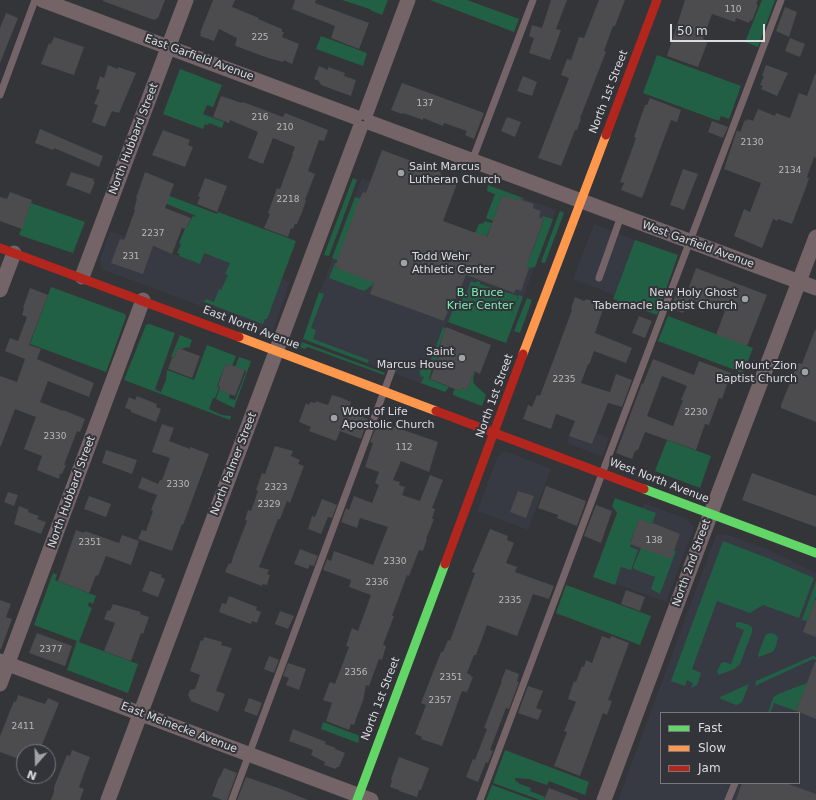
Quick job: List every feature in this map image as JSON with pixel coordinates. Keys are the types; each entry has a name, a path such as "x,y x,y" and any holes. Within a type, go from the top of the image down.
{"main road":[{"name":"North 1st Street","path":"362,798 494,432 656,0"},
{"name":"East North Avenue","path":"7,250 494,432"},
{"name":"West North Avenue","path":"494,432 816,553"}],"street":[{"name":"East Garfield Avenue","path":"42,0 580,201"},
{"name":"North Hubbard Street","path":"82,277 186,0"},
{"name":"North Palmer Street","path":"108,800 408,0"},
{"name":"West Garfield Avenue","path":"580,201 816,288"},
{"name":"North 2nd Street","path":"604,800 816,237"},
{"path":"0,290 7,250"},
{"name":"North Hubbard Street","path":"0,684 4,662 143,300"},
{"name":"East Meinecke Avenue","path":"4,662 362,798"}],"lane":[{"path":"0,95 35,0"},
{"path":"472,161 533,0"},
{"path":"480,800 602,472 781,0"},
{"path":"598,278 621,216"},
{"path":"232,800 392,370"},
{"path":"728,800 735,784"}],"shaded area":[{"path":"362,178 378,184 480,256 504,191 556,210 506,343 448,322 443,327 422,384 303,339"},
{"path":"594,224 635,240 614,295 573,279"},
{"path":"110,231 198,263 203,250 290,282 273,331 266,334 257,331 254,326 104,270 101,268 100,259"},
{"path":"573,425 609,438 603,455 600,456 567,443"},
{"path":"502,452 508,452 551,469 528,530 477,511 497,458"},
{"path":"644,503 687,519 693,526 693,531 666,602 615,584"},
{"path":"726,534 769,550 816,573 816,800 618,800 716,536"}],"green space":[{"path":"342,0 388,0 382,15 370,9"},
{"path":"430,0 467,0 519,19 514,32"},
{"path":"762,0 775,0 758,47 745,42"},
{"path":"321,36 367,53 363,66 316,49"},
{"path":"657,55 741,86 729,119 721,116 719,121 643,93"},
{"path":"180,69 222,85 213,107 207,105 203,114 224,122 222,128 209,123 208,125 205,124 203,129 163,114"},
{"path":"353,178 357,180 329,256 324,255"},
{"path":"488,185 523,198 522,200 517,198 515,201 502,196 493,221 486,218 495,194 487,191"},
{"path":"162,193 217,214 218,212 296,241 267,319 265,319 263,324 204,302 206,299 214,302 219,289 221,290 228,275 225,274 230,263 204,253 200,264 179,256 180,254 177,253 181,244 179,243 193,216 196,216 160,201"},
{"path":"355,197 361,199 338,260 332,258"},
{"path":"31,203 85,222 73,253 19,235"},
{"path":"560,211 564,213 545,263 541,262"},
{"path":"543,216 553,219 535,267 529,268 524,266 526,260 529,260 544,220 542,218"},
{"path":"485,221 492,223 486,238 475,233 479,224 484,223"},
{"path":"635,240 678,255 657,315 613,299"},
{"path":"335,263 337,263 335,267 374,282 372,286 364,291 329,278"},
{"name":"B. Bruce Krier Center","path":"471,281 475,283 477,281 480,282 480,284 518,296 509,322 519,295 523,297 506,343 448,322 453,310 460,307"},
{"path":"51,287 125,314 126,317 106,372 30,344"},
{"path":"319,292 324,294 311,328 316,330 313,339 369,360 367,363 303,339"},
{"path":"527,298 532,300 520,333 514,331"},
{"path":"668,316 753,348 743,373 658,341"},
{"path":"149,324 175,333 155,389 161,392 166,380 167,370 194,380 207,345 236,356 232,366 229,364 228,366 225,365 217,386 219,388 209,409 222,415 231,416 230,420 124,380 146,325"},
{"path":"443,327 446,328 439,346 441,350 437,360 435,360 429,379 449,387 445,392 421,383 424,377 422,376 421,378 418,363 420,362 429,365"},
{"path":"180,335 192,340 189,348 178,348 174,358 171,357"},
{"path":"302,342 385,373 384,375 308,347 304,349 300,347"},
{"path":"239,357 251,361 234,408 216,399 219,390 230,394 229,398 235,400 246,372 245,370 235,367"},
{"path":"474,371 474,384 486,395 482,406 453,395 454,389 460,391 462,388 467,390"},
{"path":"667,440 711,456 700,488 655,471"},
{"path":"615,498 656,513 652,524 639,519 630,543 630,547 638,550 631,570 621,567 615,585 593,577 617,513 612,506"},
{"path":"723,541 814,578 799,618 763,605 750,613 717,601 692,669 701,673 697,685 691,688 693,683 687,680 685,686 671,681"},
{"path":"641,548 676,551 660,594 651,589 655,577 634,569 633,567"},
{"path":"53,573 57,575 55,580 96,596 93,604 89,602 88,606 92,608 79,642 138,664 128,693 67,670 77,641 34,625"},
{"path":"816,581 816,597 807,621 802,620"},
{"path":"566,585 651,616 640,645 556,613"},
{"path":"739,622 752,627 752,632 740,664 734,669 719,675 717,672 721,663 724,662 731,664 744,630 736,627 736,623"},
{"path":"770,633 775,634 778,638 775,649 772,652 759,657 758,655 765,636"},
{"path":"813,656 816,657 816,660 813,659 755,686 756,681"},
{"path":"807,683 796,711 774,703 770,712 768,712 773,698 778,694"},
{"path":"749,684 742,702 739,704 736,705 719,698 720,697"},
{"path":"323,722 360,736 358,743 321,729"},
{"path":"505,750 589,782 585,795 549,781 547,785 529,779 515,778 515,780 520,784 531,788 530,791 545,797 544,800 540,800 493,783"},
{"path":"492,785 533,800 486,800"}],"building":[{"path":"103,0 165,0 158,18 154,20"},
{"path":"213,0 235,0 232,7 282,29 282,32 284,32 282,37 299,44 292,64 284,60 283,62 268,58 236,46 237,38 219,29 214,41 200,36"},
{"path":"295,0 316,0 315,3 369,23 359,49 331,38 335,26 292,9"},
{"path":"551,0 567,0 556,29 561,30 550,60 529,53 534,38 529,36 532,25 542,28"},
{"path":"599,0 625,0 615,26 613,26 604,51 606,52 580,118 581,119 577,130 575,130 561,166 538,158 569,78 561,75 567,59 571,60 579,37 584,38"},
{"path":"685,0 758,0 756,4 758,5 752,21 750,20 749,23 736,18 735,22 712,14 703,39 708,41 698,67 667,56"},
{"path":"785,7 797,12 789,37 776,31"},
{"path":"6,13 18,18 0,63 0,28"},
{"path":"54,37 84,47 74,75 41,64 49,43 51,44"},
{"path":"790,38 805,44 800,57 785,51"},
{"path":"108,65 136,73 119,113 112,111 105,127 92,122 98,105 94,104 100,90 96,89 100,76 104,78"},
{"path":"766,65 788,73 777,96 761,89 763,86 760,85 764,76 762,76"},
{"path":"319,66 328,70 328,67 345,73 344,76 356,80 351,96 321,85 319,81 314,79"},
{"path":"815,74 816,158 814,157 807,177 809,178 792,224 778,219 777,221 773,219 762,248 734,236 744,209 750,212 761,183 724,169 737,130 740,132 745,120 747,121 748,119 753,121 758,109 775,116 776,113 790,118 799,93 807,96"},
{"path":"523,76 537,82 532,96 517,91"},
{"path":"402,83 484,113 474,139 465,135 467,131 444,123 443,126 423,118 423,120 391,110"},
{"path":"221,96 242,103 243,102 283,117 285,113 328,130 324,141 319,140 308,171 315,174 297,224 295,224 293,229 291,228 288,237 264,228 270,214 268,213 277,188 280,189 295,147 273,138 263,164 248,158 258,132 230,120 229,123 213,117"},
{"path":"650,98 681,110 677,122 671,120 642,198 621,190 624,183 620,182 636,138 634,137 645,105 647,105"},
{"path":"507,117 521,122 515,137 501,131"},
{"path":"712,121 728,127 723,138 708,132"},
{"path":"40,129 103,156 99,167 54,148 53,150 35,143"},
{"path":"163,130 190,140 188,145 193,147 185,167 152,155"},
{"path":"382,150 441,172 440,174 458,181 443,221 487,237 502,196 516,200 517,198 534,204 533,208 541,211 539,217 544,219 526,267 529,268 521,291 516,289 514,293 466,275 457,297 453,304 451,303 444,321 370,294 374,283 335,267 359,200 363,192 366,193"},
{"path":"683,169 698,174 684,210 670,205"},
{"path":"71,172 94,179 93,181 95,182 90,194 66,185"},
{"path":"145,172 174,184 165,208 191,218 186,229 182,228 172,254 153,246 143,274 111,263 120,239 124,240 135,210 136,198"},
{"path":"205,178 227,186 217,212 197,204 200,197 198,196"},
{"path":"10,192 32,200 22,229 0,221 0,197 7,199"},
{"path":"696,268 767,295 747,346 716,335 725,311 689,299 683,313 673,309 675,303 673,302 677,291 679,292 681,287 688,290"},
{"path":"30,288 48,295 29,345 41,349 37,359 94,383 89,397 48,381 40,402 85,419 80,432 77,431 64,465 66,465 62,474 60,474 59,479 37,470 42,456 24,449 36,417 15,409 0,446 0,376 17,382 25,359 5,351 10,338 18,341 27,317 22,315"},
{"path":"575,297 584,301 587,299 604,306 595,333 632,348 626,363 594,351 589,365 588,364 581,383 610,392 616,374 632,380 622,407 608,403 592,444 569,436 575,421 556,414 551,429 523,419 528,405 532,407 537,395 540,396 572,310"},
{"path":"639,316 652,321 645,338 632,333"},
{"name":"Saint Marcus House","path":"446,327 491,345 480,374 474,371 467,390 462,388 460,391 430,379 442,348 439,347"},
{"name":"Mount Zion Baptist Church","path":"815,330 816,422 781,408 798,363 802,364"},
{"path":"178,348 200,356 192,378 168,369"},
{"path":"653,359 694,375 699,361 731,373 722,399 719,398 709,425 705,424 696,450 645,432 638,450 635,451 632,459 616,453 642,383 643,384","holes":["662,376 687,386 673,426 647,416"]},
{"path":"229,364 245,370 235,396 219,390 220,387 218,386 225,365 228,366"},
{"path":"332,395 351,402 349,409 363,414 363,417 368,419 361,439 340,431 336,441 309,431 311,427 299,422 306,403 309,405 310,402 316,403 316,401 328,405"},
{"path":"137,396 157,404 156,407 161,409 156,422 125,408 129,397 135,400"},
{"path":"381,422 438,442 429,472 401,461 393,480 400,482 399,485 405,487 402,495 420,501 430,475 443,480 432,508 435,509 432,519 434,519 423,551 419,550 409,576 407,575 383,645 386,646 382,660 379,659 369,686 366,685 363,701 354,725 351,724 349,730 326,721 332,703 323,700 330,682 335,684 349,647 346,646 352,628 358,631 371,595 349,587 351,580 323,570 327,559 331,561 334,551 373,565 388,527 360,518 357,528 341,522 346,508 349,510 354,496 372,503 379,485 375,483 379,472 365,467 373,443 370,442 378,423 380,424"},
{"path":"162,424 174,428 169,441 209,454 172,551 138,539 142,530 146,531 153,511 151,510 157,495 138,488 142,477 158,484 160,480 162,480 170,458 152,452"},
{"path":"275,446 293,451 291,456 300,460 298,464 304,466 290,503 287,501 280,519 278,519 259,567 269,570 267,574 270,575 267,585 263,584 262,586 225,572 229,563 231,564 247,521 245,520 248,510 251,511 262,473 265,474"},
{"path":"106,450 137,460 132,474 102,463"},
{"path":"752,473 816,496 816,527 742,500"},
{"path":"546,486 586,501 577,526 557,518 558,515 538,508"},
{"path":"518,491 534,496 526,518 510,512"},
{"path":"8,492 18,495 14,506 4,502"},
{"path":"89,496 111,504 106,517 84,509"},
{"path":"322,499 337,505 332,518 328,517 321,534 308,529 312,516 315,517"},
{"path":"596,505 612,511 601,543 584,536"},
{"path":"19,506 29,510 28,512 39,516 37,519 46,522 41,534 14,524"},
{"path":"639,519 680,534 671,559 630,544"},
{"path":"490,529 508,536 507,540 514,543 506,563 517,567 515,572 554,586 549,599 533,594 517,636 487,625 476,655 474,655 467,673 473,677 467,692 462,691 442,746 421,739 422,737 415,734 426,705 421,703 441,652 443,652 448,640 450,641 475,573 472,572"},
{"path":"76,530 84,533 85,531 119,543 122,535 139,541 131,565 106,556 89,593 58,581"},
{"path":"300,549 318,556 314,566 310,565 308,569 294,564"},
{"path":"150,571 162,575 161,577 165,579 158,597 142,591"},
{"path":"626,590 645,597 640,611 621,604"},
{"path":"229,596 257,607 256,610 261,612 257,623 252,621 251,624 219,612 222,603 226,604"},
{"path":"0,600 11,604 6,617 12,619 1,649 0,649"},
{"path":"816,600 816,637 803,632"},
{"path":"113,604 141,612 140,614 149,617 143,634 141,633 131,661 104,651 115,623 104,619 108,610 110,611"},
{"path":"280,611 294,616 288,629 275,624"},
{"path":"37,633 72,646 65,666 29,653"},
{"path":"602,636 610,639 611,636 629,643 608,700 612,701 607,715 603,713 580,776 554,766 567,732 564,731 576,702 568,699 574,681 576,682 586,660 592,663"},
{"path":"204,637 222,642 221,645 232,648 216,691 225,694 218,712 191,701 188,695 190,690 195,689 200,675 190,671 201,640 203,641"},
{"path":"269,656 279,660 274,673 264,669"},
{"path":"815,662 816,662 816,719 796,711"},
{"path":"288,663 306,669 299,690 286,685 289,678 283,676"},
{"path":"506,669 519,674 517,682 519,682 509,709 506,708 490,750 493,751 488,763 486,762 478,782 466,777 473,759 475,760 487,729 484,728"},
{"path":"528,686 543,691 536,708 542,710 538,720 518,713"},
{"path":"18,695 45,704 48,698 59,703 42,744 16,744 16,758 0,752 0,736 14,701 16,702"},
{"path":"249,698 262,703 257,716 244,711"},
{"path":"293,729 326,742 325,744 345,753 339,767 336,769 324,765 325,762 311,755 313,750 289,741"},
{"path":"72,750 90,757 79,787 84,789 80,800 51,800 54,787 67,755 70,756"},
{"path":"399,757 429,768 417,797 390,787 391,779"},
{"path":"224,768 237,773 227,800 222,800 212,796"},
{"path":"246,777 281,789 308,800 237,800"},
{"path":"742,784 789,784 816,794 816,800 736,800"},
{"path":"549,788 578,799 578,800 544,800"}],"traffic: fast":[{"path":"644,489 816,553"},
{"path":"357,800 445,564"}],"traffic: slow":[{"path":"523,354 606,135"},
{"path":"239,337 436,411"}],"traffic: jam":[{"path":"606,135 657,0"},
{"path":"0,248 239,337"},
{"path":"445,564 523,354"},
{"path":"436,411 644,489"}],"place":[{"name":"Saint Marcus Lutheran Church","path":"401,173"},
{"name":"Todd Wehr Athletic Center","path":"404,263"},
{"name":"New Holy Ghost Tabernacle Baptist Church","path":"745,299"},
{"name":"Saint Marcus House","path":"462,358"},
{"name":"Mount Zion Baptist Church","path":"805,372"},
{"name":"Word of Life Apostolic Church","path":"334,418"}]}
